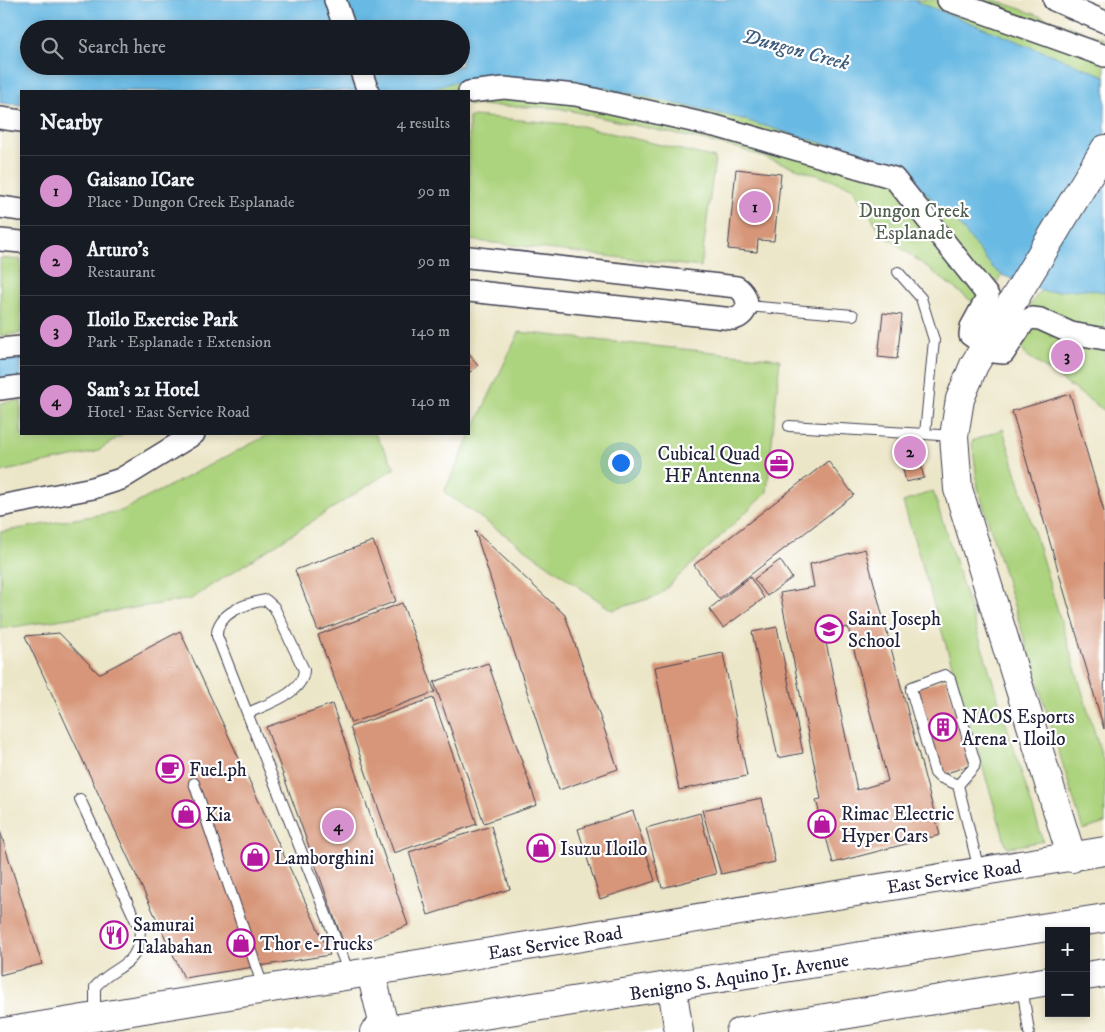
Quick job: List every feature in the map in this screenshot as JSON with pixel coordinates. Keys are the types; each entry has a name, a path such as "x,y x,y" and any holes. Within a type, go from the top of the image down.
{"main road":[{"path":"1072,858 958,489 954,436 960,399 988,339 1105,149"},
{"name":"East Service Road","path":"4,1032 980,871 1072,858 1105,851"},
{"name":"Benigno S. Aquino Jr. Avenue","path":"379,1031 672,987 1105,918"},
{"path":"1090,975 1105,973"},
{"path":"360,974 379,1031"},
{"path":"740,1032 838,1020 1045,982"},
{"path":"672,987 679,1032"}],"street":[{"path":"335,0 343,20"},
{"path":"948,0 1105,56"},
{"path":"1054,0 1105,22"},
{"path":"362,75 368,90"},
{"path":"470,92 504,88 576,95 718,127 894,178 988,296 972,327 970,335 988,339 994,352 1004,353 1025,321 1032,318 1040,319 1071,333 1105,338"},
{"path":"0,118 20,121"},
{"path":"0,207 20,210"},
{"path":"0,240 20,242"},
{"path":"470,257 737,287 746,297 748,306 743,314 734,320 470,291"},
{"path":"0,349 20,347"},
{"path":"0,389 20,386"},
{"path":"0,506 93,488 120,479 192,435"}],"lane":[{"path":"898,272 921,298 934,340 925,434"},
{"path":"748,306 852,315"},
{"path":"789,426 954,436"},
{"path":"248,713 298,688 304,680 304,670 274,607 266,600 254,602 221,618 217,627 217,636 248,713 360,974"},
{"path":"945,675 950,679 975,762 974,767 958,786 939,777 935,773 911,690 912,686 945,675"},
{"path":"194,782 264,988"},
{"path":"958,786 980,871"},
{"path":"80,799 140,930 137,952 131,960 101,980 95,987 95,1016"},
{"path":"1022,985 1029,1032"}],"green space":[{"path":"857,0 995,0 1105,39 1105,95"},
{"name":"Dungon Creek Esplanade","path":"470,67 881,108 1002,275 988,296 974,303 888,238 877,226 852,187 737,148 558,108 470,105 470,90 388,90 416,75 470,75"},
{"path":"474,116 577,125 715,158 701,267 470,240 470,118"},
{"path":"1071,246 1105,261 1105,411 1025,354 1013,330"},
{"path":"0,258 20,260 20,333 0,336"},
{"path":"519,332 780,359 767,492 658,596 612,610 444,492"},
{"path":"20,400 20,435 122,435 96,452 0,472 0,403"},
{"path":"1003,429 1105,767 1105,823 1083,830 978,488 972,441"},
{"path":"268,435 376,435 395,468 191,599 0,629 0,532 121,511"},
{"path":"933,491 1043,841 1007,848 903,502"}],"water":[{"name":"Dungon Creek","path":"0,0 913,0 1105,76 1105,292 1085,289 1045,292 1002,275 992,267 957,222 895,165 735,117 596,86 499,77 451,83 428,90 20,90 20,105 0,103"},
{"path":"20,347 20,385 0,388 0,349"}],"building":[{"path":"736,169 781,174 774,241 758,240 757,252 728,249"},
{"path":"883,313 902,315 897,359 878,357"},
{"path":"470,354 478,366 470,372"},
{"path":"1070,394 1105,515 1104,729 1012,411"},
{"path":"901,440 920,441 919,456 924,478 906,482 900,457"},
{"path":"828,461 854,495 719,599 694,565"},
{"path":"475,531 565,615 618,769 559,790"},
{"path":"373,541 396,601 318,631 295,570"},
{"path":"865,549 940,835 833,863 816,800 821,799 780,593 814,587 810,564","holes":["848,627 888,781 857,790 824,633"]},
{"path":"780,560 792,578 767,596 754,579"},
{"path":"750,577 764,598 723,628 709,609"},
{"path":"402,603 435,692 351,723 318,635"},
{"path":"777,627 803,753 778,758 752,632"},
{"name":"Kia","path":"180,631 330,955 184,978 25,636 59,633 99,674"},
{"path":"723,653 747,776 679,790 655,667"},
{"path":"488,663 537,805 484,823 434,682"},
{"name":"NAOS Esports Arena - Iloilo","path":"946,679 972,765 940,775 913,689"},
{"path":"433,698 477,824 394,853 350,727"},
{"path":"332,704 408,925 346,950 266,727"},
{"path":"762,798 775,862 721,874 702,810"},
{"path":"633,811 655,881 600,899 578,829"},
{"path":"700,813 716,874 662,888 646,828"},
{"path":"491,826 510,889 428,915 409,852"},
{"path":"0,831 42,964 0,975"}],"place":[{"name":"Gaisano ICare","path":"755,207"},
{"name":"Iloilo Exercise Park","path":"1067,356"},
{"name":"Arturo's","path":"910,452"},
{"name":"Cubical Quad HF Antenna","path":"779,464"},
{"name":"Saint Joseph School","path":"829,629"},
{"name":"NAOS Esports Arena - Iloilo","path":"943,727"},
{"name":"Fuel.ph","path":"170,769"},
{"name":"Kia","path":"186,814"},
{"name":"Rimac Electric Hyper Cars","path":"822,824"},
{"name":"Sam's 21 Hotel","path":"338,826"},
{"name":"Isuzu Iloilo","path":"541,848"},
{"name":"Lamborghini","path":"255,857"},
{"name":"Samurai Talabahan","path":"114,935"},
{"name":"Thor e-Trucks","path":"241,943"}]}
